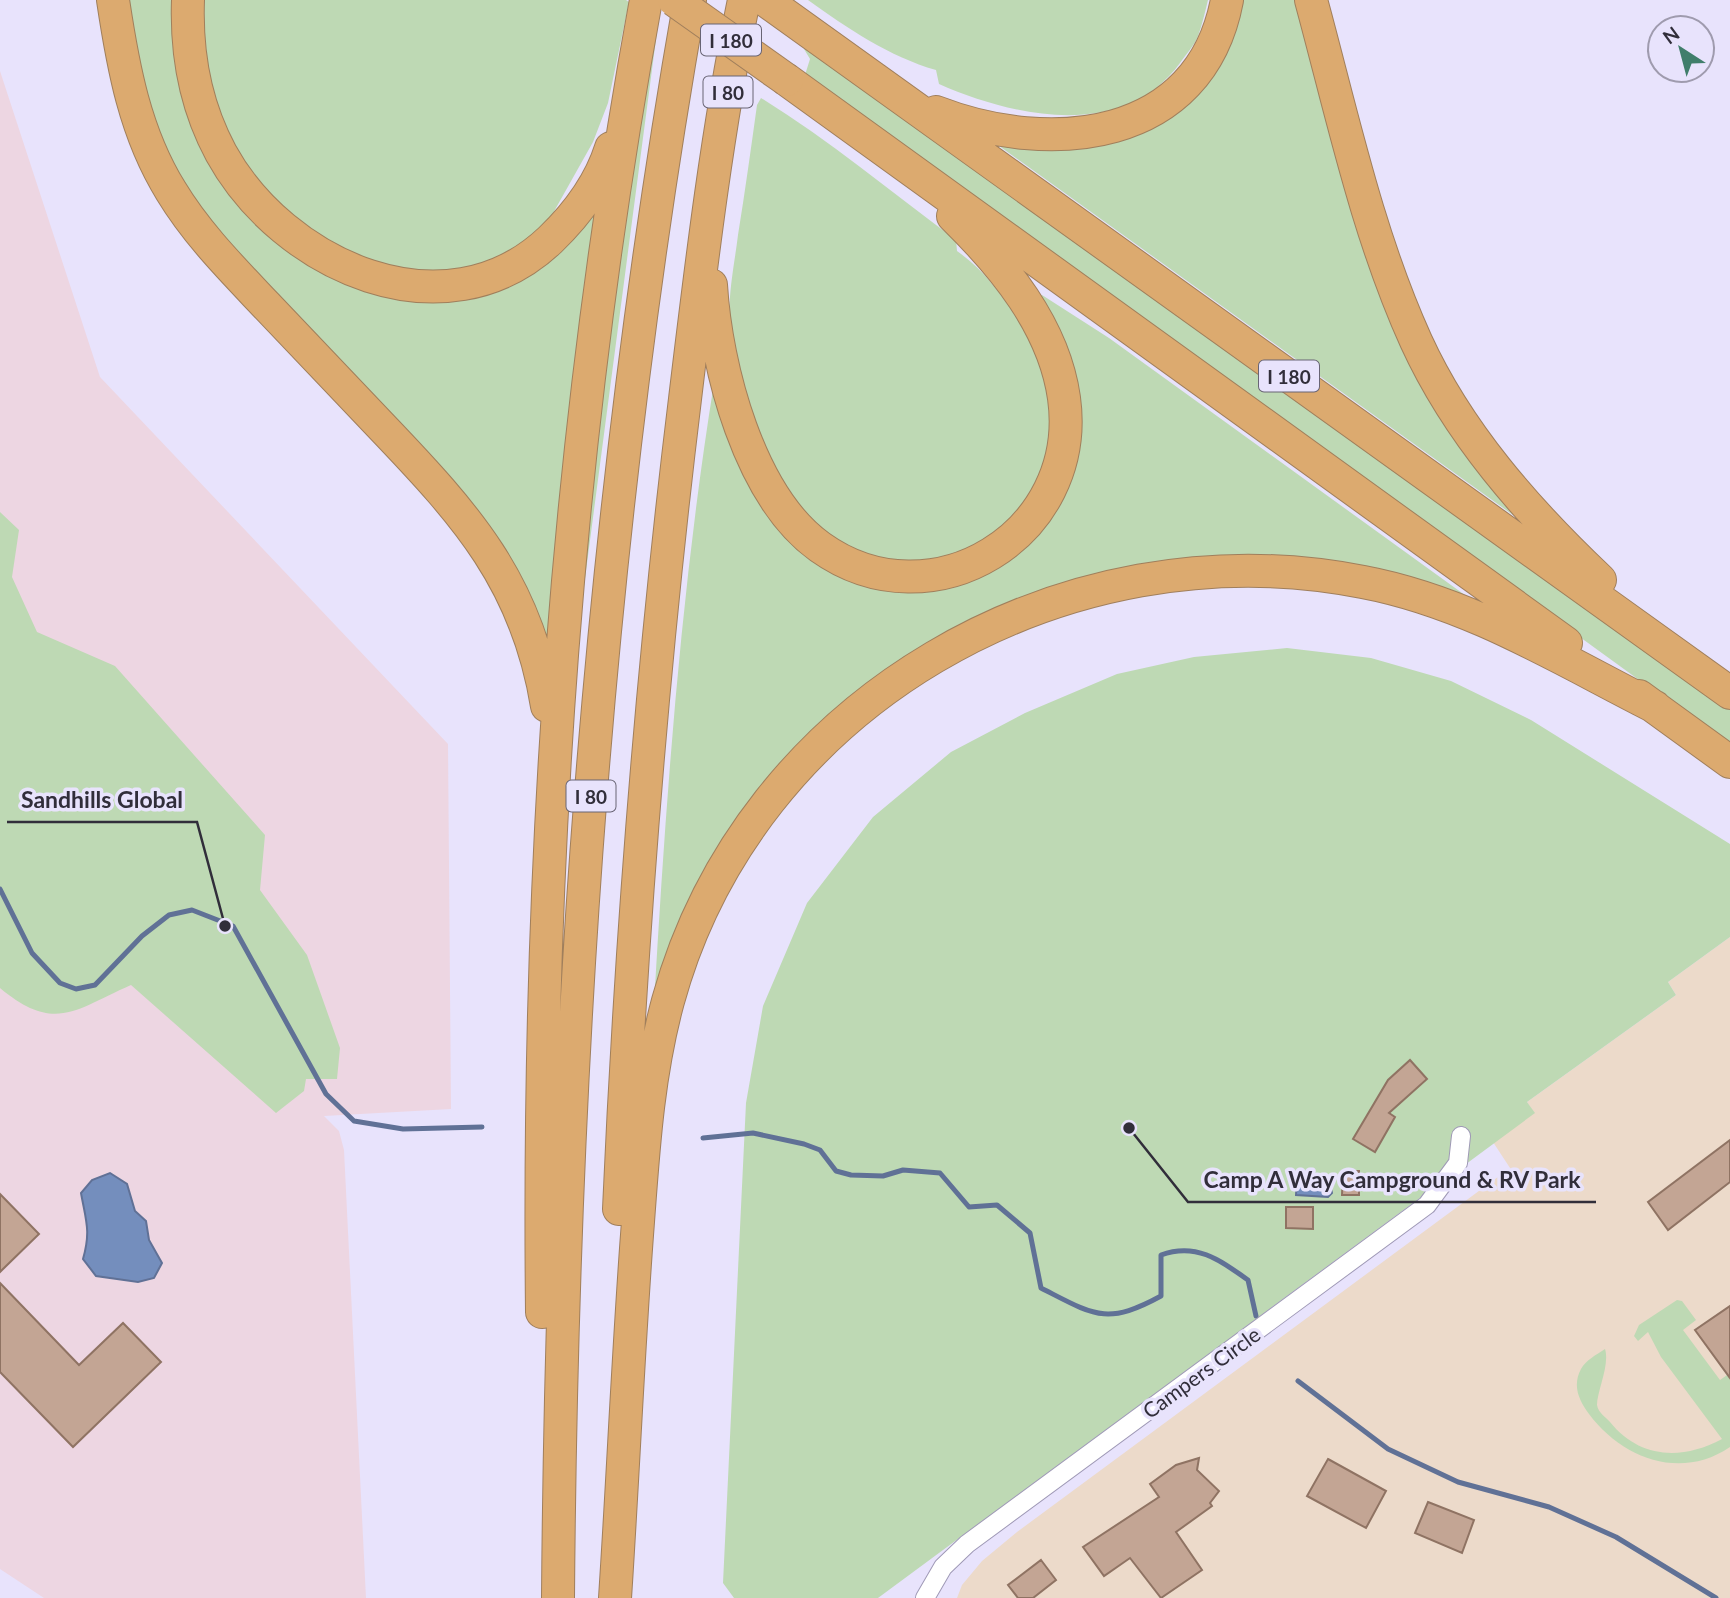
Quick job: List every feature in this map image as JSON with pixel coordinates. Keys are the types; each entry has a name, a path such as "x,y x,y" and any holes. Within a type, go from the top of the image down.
{"highway":[{"path":"113,0 123,67 135,111 154,159 191,222 213,249 459,508 506,579 525,621 539,665 547,704 551,787"},
{"path":"188,0 188,41 198,97 218,147 242,184 273,218 319,252 349,268 415,287 443,288 496,277 541,248 582,203 606,165 629,90"},
{"path":"557,1598 542,1321 540,1147 551,787 584,412 629,90 646,0"},
{"name":"I 180","path":"674,0 1730,762"},
{"name":"I 80","path":"557,1598 565,1208 576,986 597,716 619,499 645,291 690,0"},
{"name":"I 80","path":"613,1598 616,1263 633,939 668,538 714,184 744,0"},
{"name":"I 180","path":"765,0 1730,693"},
{"path":"892,92 921,107 984,127 1025,133 1075,134 1118,127 1159,108 1196,74 1214,45 1227,0"},
{"path":"1311,0 1376,234 1394,289 1442,389 1473,438 1508,484 1587,568 1685,660"},
{"path":"714,184 709,260 719,351 746,440 785,512 818,546 861,568 908,576 950,572 975,563 998,550 1036,513 1050,490 1063,450 1064,397 1045,337 1029,307 1007,276 963,226 872,141"},
{"path":"613,1598 647,1102 669,997 706,904 741,844 789,779 823,742 866,704 918,666 961,640 1060,598 1165,575 1265,570 1365,582 1461,610 1514,633 1655,707"}],"street":[{"name":"Campers Circle","path":"925,1598 943,1567 967,1544 1427,1205 1458,1163 1461,1136"}],"shaded area":[{"path":"0,71 100,377 448,744 451,1109 324,1116 339,1131 344,1150 366,1598 44,1598 0,1569"},
{"path":"1730,937 1730,1598 957,1598 962,1585 982,1561 1017,1532 1510,1168 1493,1142 1534,1113 1527,1102 1676,995 1668,982"}],"green space":[{"path":"118,0 173,0 239,201 455,297 598,201 546,677 517,603 173,187"},
{"path":"199,0 629,2 608,103 593,142 552,215 523,244 493,263 448,274 369,263 327,243 276,205 246,171 202,76"},
{"path":"808,0 1208,0 1194,43 1180,63 1156,88 1129,104 1098,113 1066,115 1000,106 939,84 936,70 886,50"},
{"path":"1235,0 1300,0 1350,175 1520,520 970,125 1132,130"},
{"path":"650,22 658,24 584,586 587,489"},
{"path":"806,44 1730,710 1730,746 805,75 810,59 804,49"},
{"path":"761,98 835,149 956,240 957,251 976,266 999,292 1036,353 1047,387 1050,421 1046,454 1034,485 1015,513 989,536 956,553 920,561 881,561 858,555 830,540 806,518 786,492 755,430 736,365 729,310 757,105"},
{"path":"1042,295 1109,338 1487,611 1423,588 1078,584 818,737 654,1004 676,693 692,537 714,383 797,541 946,581 1059,493 1039,299"},
{"path":"0,512 19,530 12,577 37,632 115,666 265,835 260,890 307,955 340,1048 337,1079 306,1079 304,1091 276,1113 131,985 80,1009 51,1014 19,1002 0,988"},
{"path":"1287,648 1371,658 1451,681 1531,720 1730,844 1730,937 1668,982 1676,995 1527,1102 1535,1113 878,1598 734,1598 723,1583 746,1103 763,1006 807,903 873,817 951,752 1025,713 1117,674 1194,657"},
{"path":"1677,1300 1682,1301 1696,1320 1683,1330 1720,1380 1730,1373 1730,1447 1711,1457 1672,1463 1635,1453 1602,1429 1582,1403 1577,1381 1586,1363 1605,1349 1606,1363 1597,1405 1621,1434 1647,1449 1676,1453 1691,1451 1722,1439 1661,1357 1648,1332 1638,1341 1634,1336 1639,1325"}],"water":[{"path":"110,1173 127,1184 135,1211 146,1221 149,1240 162,1263 154,1278 138,1282 96,1276 83,1259 87,1233 81,1193 92,1180"},
{"path":"1297,1179 1329,1181 1332,1193 1328,1197 1296,1195"}],"building":[{"path":"1410,1060 1427,1079 1389,1113 1395,1117 1375,1152 1353,1139 1388,1080"},
{"path":"1730,1140 1730,1182 1668,1230 1648,1202"},
{"path":"1343,1171 1359,1171 1359,1195 1342,1195"},
{"path":"0,1194 39,1234 0,1272"},
{"path":"1286,1207 1313,1207 1313,1229 1286,1228"},
{"path":"0,1283 79,1365 123,1323 161,1362 73,1447 0,1372"},
{"path":"1730,1306 1730,1378 1695,1330"},
{"path":"1199,1458 1197,1470 1219,1491 1210,1503 1212,1506 1176,1532 1202,1570 1161,1598 1130,1558 1104,1576 1083,1547 1159,1497 1150,1484 1176,1465"},
{"path":"1328,1459 1386,1491 1366,1528 1307,1496"},
{"path":"1428,1502 1474,1520 1462,1553 1415,1533"},
{"path":"1041,1560 1056,1580 1033,1598 1018,1598 1008,1585"}],"waterway":[{"path":"0,889 32,953 60,983 76,989 95,985 142,936 169,915 192,910 233,926 326,1094 354,1121 403,1129 482,1127"},
{"path":"703,1138 753,1133 804,1144 820,1150 836,1171 851,1175 883,1176 903,1170 940,1173 969,1207 997,1205 1030,1233 1041,1288 1088,1310 1113,1314 1161,1296 1161,1255 1185,1251 1207,1255 1248,1280 1256,1316"},
{"path":"1298,1381 1388,1449 1458,1482 1549,1507 1616,1537 1716,1598"}],"place":[{"name":"Sandhills Global","path":"225,926"},
{"name":"Camp A Way Campground & RV Park","path":"1129,1128"}]}
